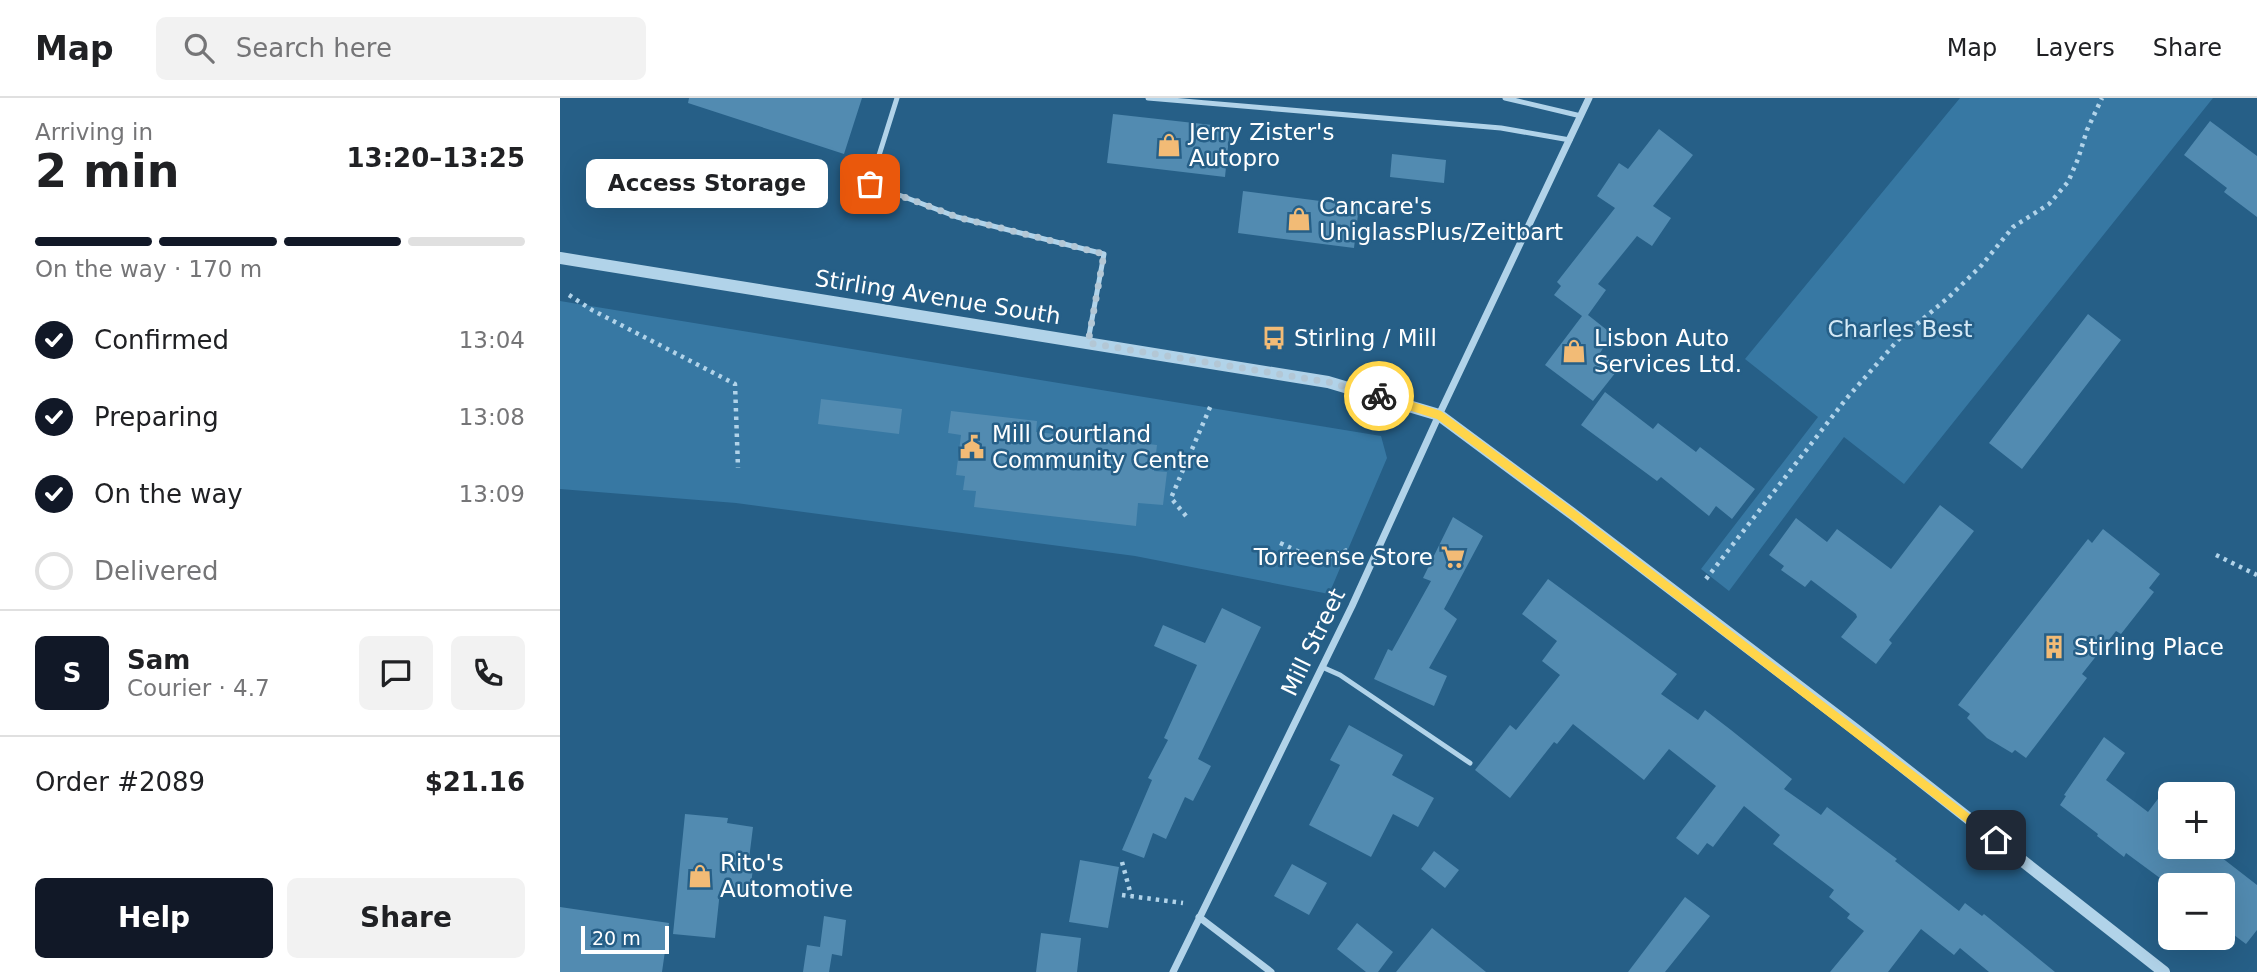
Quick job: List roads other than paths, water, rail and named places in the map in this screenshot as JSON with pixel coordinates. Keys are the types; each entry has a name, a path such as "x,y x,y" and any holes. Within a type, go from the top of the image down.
{"street":[{"name":"Mill Street","path":"1173,972 1322,667 1589,98"},
{"name":"Stirling Avenue South","path":"560,258 1328,382 1439,415 1856,730 2164,972"},
{"path":"1199,917 1270,972"}],"lane":[{"path":"897,98 870,184 957,217 1104,254 1088,343"},
{"path":"1148,98 1501,128 1570,140"},
{"path":"1505,98 1581,116"},
{"path":"1322,667 1340,675 1471,763"}],"place":[{"name":"Jerry Zister's Autopro","path":"1169,145"},
{"name":"Access Storage","path":"870,184"},
{"name":"Cancare's UniglassPlus/Zeitbart","path":"1299,219"},
{"name":"Stirling / Mill","path":"1274,338"},
{"name":"Lisbon Auto Services Ltd.","path":"1574,351"},
{"name":"Mill Courtland Community Centre","path":"972,447"},
{"name":"Torreense Store","path":"1453,557"},
{"name":"Stirling Place","path":"2054,647"},
{"name":"Rito's Automotive","path":"700,876"}],"park label":[{"name":"Charles Best","path":"1900,329"}]}
